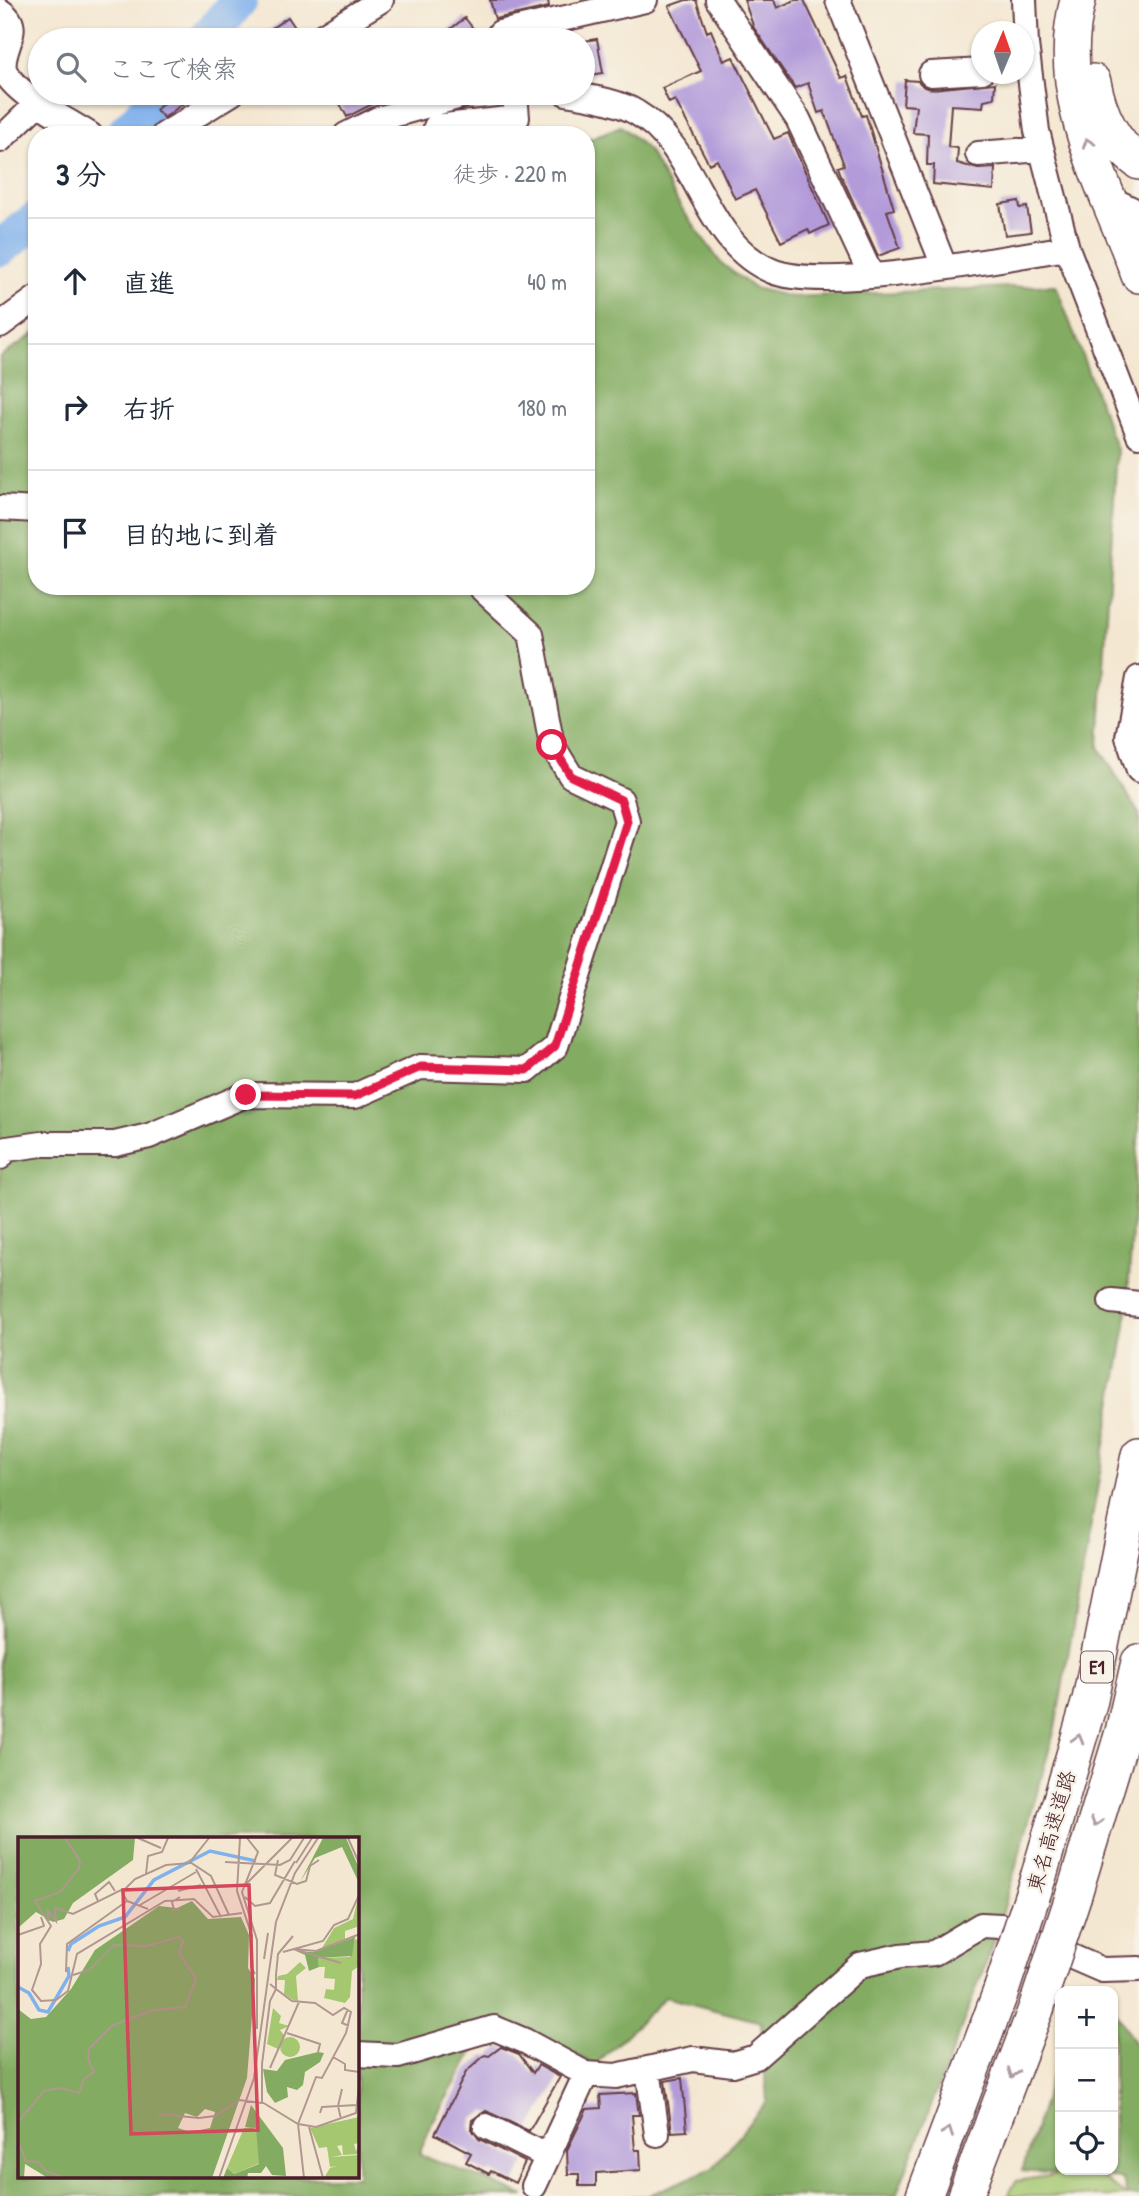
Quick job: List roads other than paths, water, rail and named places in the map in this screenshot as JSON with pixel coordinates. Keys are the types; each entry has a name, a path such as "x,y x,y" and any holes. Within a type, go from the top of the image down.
{"highway":[{"path":"1078,0 1069,57 1072,96 1139,275"},
{"path":"1101,0 1091,27 1089,62 1096,95 1106,124 1125,152 1139,162"},
{"name":"東名高速道路","path":"924,2196 1001,1991 1039,1875 1090,1700 1139,1455"},
{"name":"東名高速道路","path":"965,2196 1036,2009 1074,1894 1123,1732 1139,1662"}],"street":[{"path":"336,28 381,0"},
{"path":"522,28 645,0"},
{"path":"718,0 798,119 872,275"},
{"path":"838,0 944,266"},
{"path":"1024,0 1025,21"},
{"path":"6,8 12,24 12,34 3,54 5,72 28,95"},
{"path":"931,74 971,72"},
{"path":"1029,84 1041,149 1067,248 1139,435"},
{"path":"595,101 635,111 656,127 673,144 724,233 744,253 772,271 806,278 872,275 1067,248"},
{"path":"0,140 36,105"},
{"path":"39,105 75,126"},
{"path":"179,126 213,105"},
{"path":"364,126 378,119 429,105"},
{"path":"445,126 517,118 516,105"},
{"path":"978,154 1041,149"},
{"path":"1106,190 1117,202 1139,213"},
{"path":"0,325 28,305"},
{"path":"0,509 28,510"},
{"path":"0,1157 7,1149 42,1144 115,1144 149,1136 246,1095 355,1096 421,1067 527,1070 555,1046 627,821 621,800 571,776 552,745 531,634 489,595"},
{"path":"1139,678 1128,737 1139,770"},
{"path":"1111,1301 1139,1304"},
{"path":"359,2054 398,2056 494,2028 525,2041 586,2074 616,2076 693,2059 733,2064 756,2057 860,1965 900,1956 934,1953 981,1925 1001,1926 1102,1970 1139,1969"},
{"path":"648,2069 657,2134"},
{"path":"534,2186 586,2074"},
{"path":"486,2126 547,2156"}],"waterway":[{"path":"216,28 239,0"},
{"path":"132,126 152,105"},
{"path":"0,248 28,226"}]}
